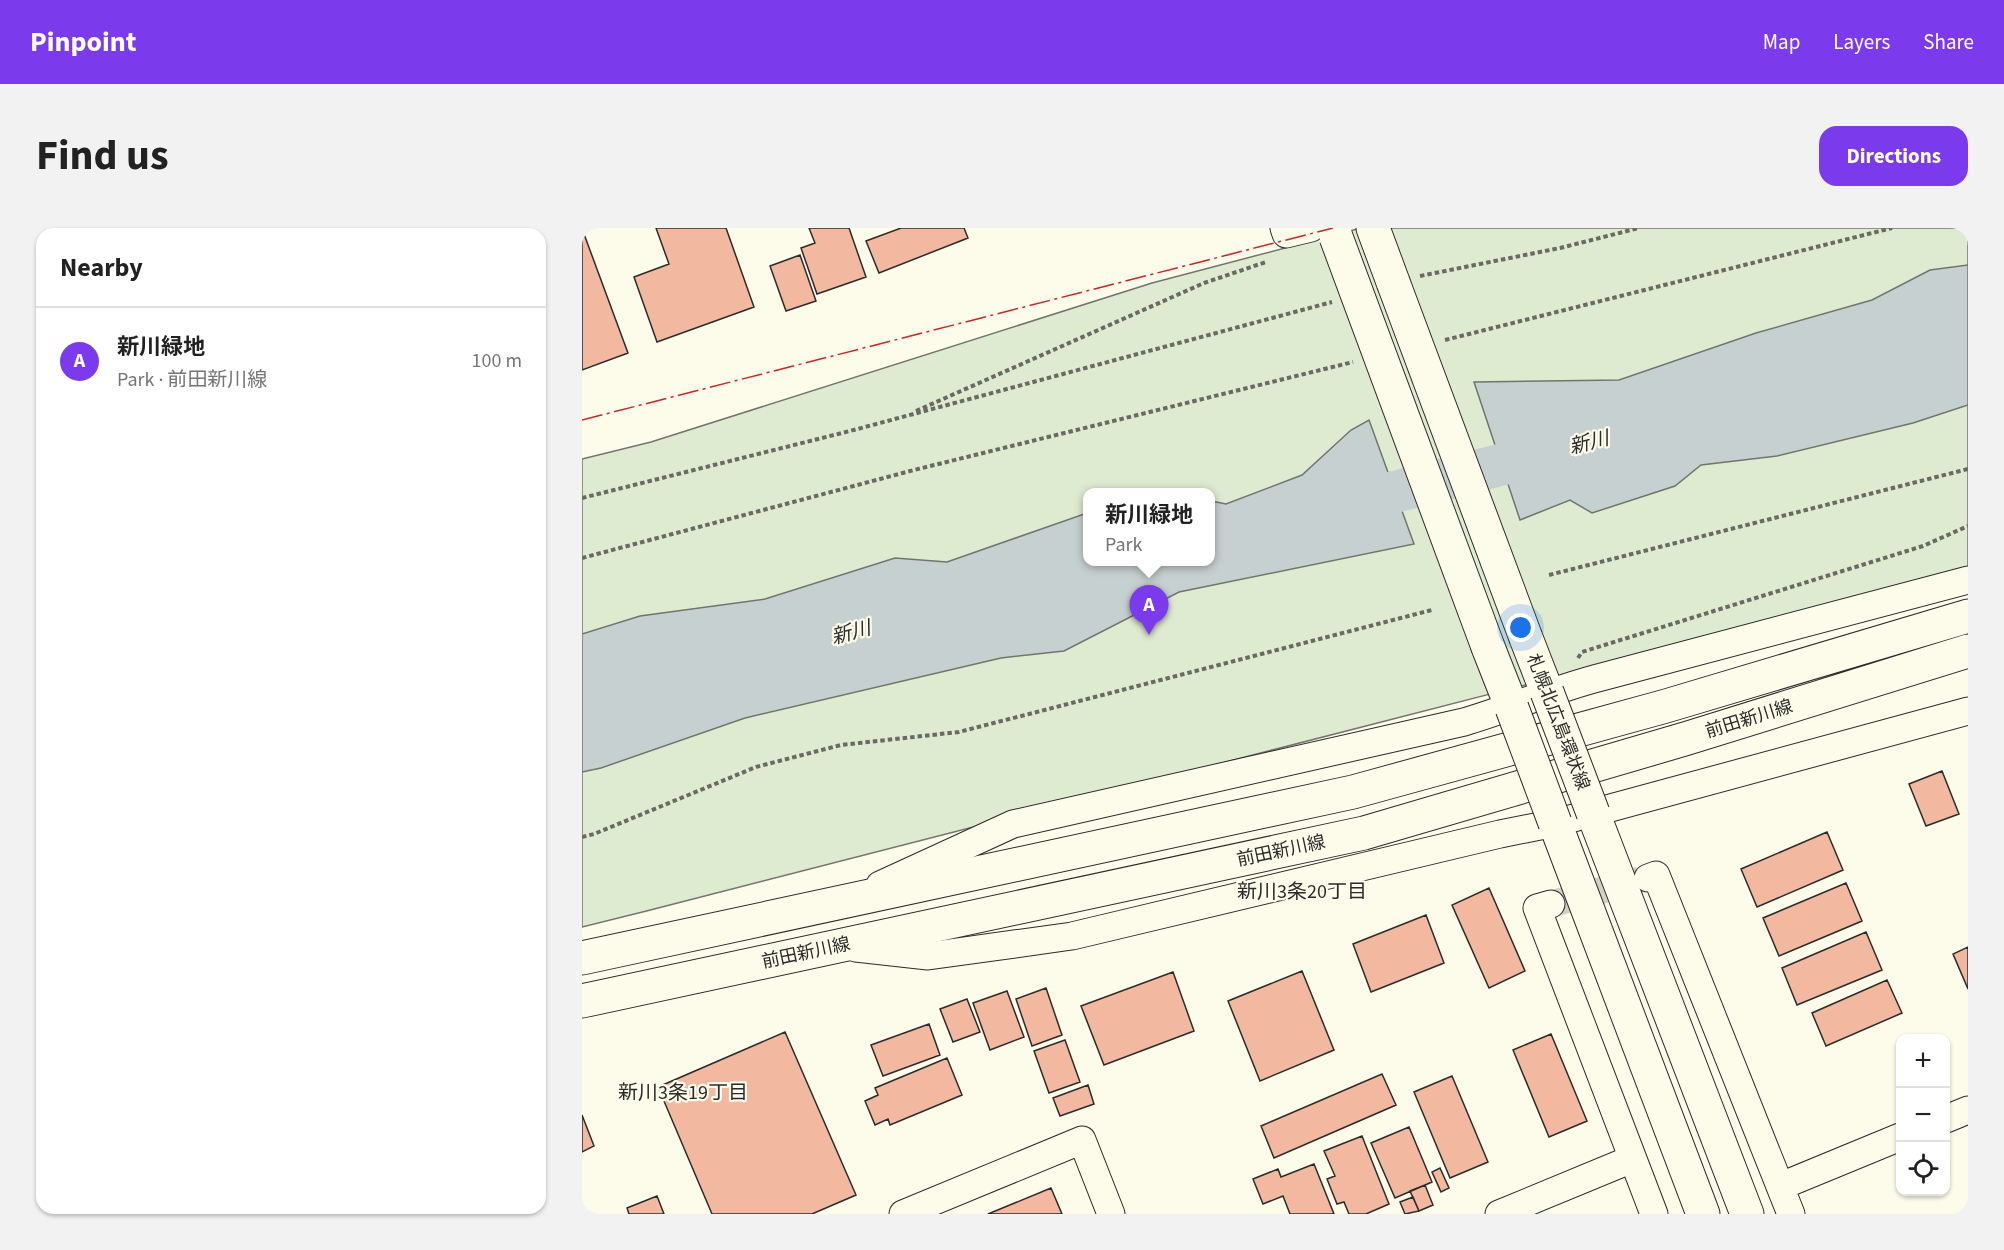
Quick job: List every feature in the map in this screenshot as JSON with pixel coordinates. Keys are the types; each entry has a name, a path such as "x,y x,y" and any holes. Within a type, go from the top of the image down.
{"main road":[{"path":"1332,228 1703,1214"},
{"name":"札幌北広島環状線","path":"1374,228 1526,638 1746,1214"},
{"name":"前田新川線","path":"582,958 1353,792 1666,706 1968,616"},
{"name":"前田新川線","path":"582,1001 1364,833 1688,738 1968,651"}],"street":[{"path":"1284,228 1286,234 1311,228"},
{"path":"845,901 1013,824 1464,722 1512,708 1547,692 1968,580"},
{"path":"840,946 928,956 1072,936 1500,834 1555,823 1968,711"},
{"path":"1648,878 1656,875 1791,1214"},
{"path":"1551,904 1536,908 1654,1214"},
{"path":"1950,1117 1968,1110"},
{"path":"1781,1186 1896,1139"},
{"path":"903,1214 1082,1140 1111,1214"},
{"path":"1500,1214 1632,1159"}],"path":[{"path":"1415,278 1560,248 1639,228"},
{"path":"1433,342 1892,228"},
{"path":"904,416 1204,283 1266,262"},
{"path":"582,498 904,416 1332,302"},
{"path":"582,558 914,470 1364,360"},
{"path":"1549,575 1968,469"},
{"path":"1573,663 1582,652 1923,546 1968,526"},
{"path":"582,837 756,767 840,745 959,732 1432,610"}],"green space":[{"path":"1361,228 1968,228 1968,570 1102,795 582,927 582,459 651,442 1152,283"}],"water":[{"path":"1968,265 1968,405 1913,423 1777,456 1701,465 1675,486 1592,513 1570,500 1520,520 1474,382 1619,380 1756,333 1872,300 1930,270"},
{"path":"1369,420 1414,544 1179,592 1064,651 1001,658 745,718 601,768 582,772 582,634 640,616 765,599 895,558 947,562 1083,514 1083,566 1215,566 1215,502 1226,504 1302,475 1351,430"}],"building":[{"path":"656,228 726,228 754,307 657,342 634,277 669,264"},
{"path":"809,228 849,228 866,277 817,294 801,248 815,243"},
{"path":"901,228 964,228 968,238 879,273 866,241"},
{"path":"584,234 628,353 582,370 582,235"},
{"path":"800,255 816,301 786,311 770,266"},
{"path":"1942,771 1959,814 1926,826 1909,784"},
{"path":"1827,832 1843,870 1757,907 1741,869"},
{"path":"1846,883 1862,921 1779,956 1763,918"},
{"path":"1489,888 1525,971 1489,988 1452,905"},
{"path":"1426,915 1444,963 1371,992 1353,944"},
{"path":"1866,932 1882,970 1797,1005 1782,968"},
{"path":"1968,947 1968,989 1953,954"},
{"path":"1302,971 1334,1050 1260,1081 1228,1001"},
{"path":"1173,972 1194,1031 1104,1065 1081,1006"},
{"path":"1887,980 1902,1013 1826,1046 1812,1013"},
{"path":"1046,988 1062,1035 1032,1046 1016,999"},
{"path":"1007,991 1024,1037 990,1050 973,1003"},
{"path":"967,999 980,1032 953,1042 940,1009"},
{"path":"929,1024 940,1055 883,1076 871,1045"},
{"path":"785,1032 856,1195 812,1214 712,1214 658,1087"},
{"path":"1551,1034 1587,1121 1549,1137 1513,1050"},
{"path":"1065,1040 1080,1082 1049,1093 1034,1051"},
{"path":"947,1058 962,1095 890,1125 888,1119 875,1125 865,1101 878,1095 875,1088"},
{"path":"1382,1074 1396,1105 1274,1158 1261,1126"},
{"path":"1452,1076 1488,1162 1450,1178 1414,1092"},
{"path":"1088,1085 1094,1104 1060,1116 1053,1098"},
{"path":"582,1115 594,1146 582,1152"},
{"path":"1409,1127 1432,1182 1395,1198 1371,1143"},
{"path":"1362,1136 1389,1204 1366,1214 1349,1214 1344,1202 1337,1204 1327,1179 1335,1176 1324,1151"},
{"path":"1314,1164 1334,1214 1290,1214 1283,1196 1263,1204 1253,1179 1278,1169 1281,1177"},
{"path":"1440,1168 1449,1188 1441,1192 1432,1172"},
{"path":"1425,1185 1433,1205 1419,1211 1410,1191"},
{"path":"1051,1188 1062,1214 988,1214"},
{"path":"657,1196 664,1214 629,1214 627,1208"},
{"path":"1413,1197 1419,1211 1405,1214 1400,1202"}],"waterway":[{"name":"新川","path":"1340,506 1558,450"}],"tunnel":[{"path":"1551,904 1640,880"}],"power":[{"path":"582,420 1333,228"}],"place":[{"name":"新川緑地","path":"1149,635"}],"district":[{"name":"新川3条20丁目","path":"1302,892"},
{"name":"新川3条19丁目","path":"683,1093"}]}
